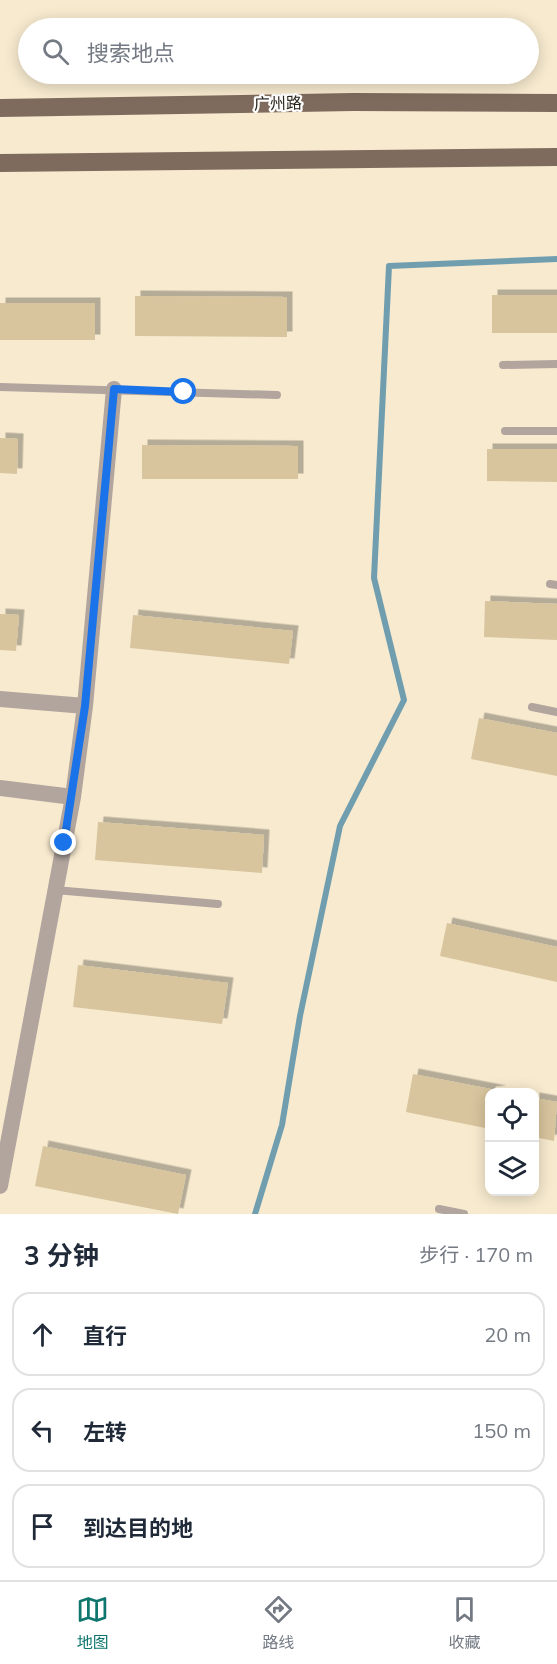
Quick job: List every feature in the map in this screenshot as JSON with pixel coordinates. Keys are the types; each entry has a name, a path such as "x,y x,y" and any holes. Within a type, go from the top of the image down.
{"main road":[{"name":"广州路","path":"0,108 353,102 557,103"},
{"path":"0,163 557,157"}],"street":[{"path":"0,1186 10,1112 73,796 85,706 114,389"},
{"path":"0,699 85,706"},
{"path":"0,788 73,796"}],"lane":[{"path":"503,365 557,363"},
{"path":"0,387 277,395"},
{"path":"505,431 557,431"},
{"path":"532,707 557,712"},
{"path":"55,890 218,904"},
{"path":"439,1209 464,1214"}],"building":[{"path":"492,295 557,295 557,333 492,333"},
{"path":"135,296 287,297 287,337 135,336"},
{"path":"0,303 95,303 95,340 0,340"},
{"path":"0,438 18,439 17,474 0,473"},
{"path":"142,445 298,446 298,479 142,479"},
{"path":"487,449 557,449 557,482 487,481"},
{"path":"485,601 557,604 557,640 484,637"},
{"path":"0,614 19,615 16,651 0,650"},
{"path":"133,615 293,631 289,664 130,648"},
{"path":"479,718 557,733 557,776 471,759"},
{"path":"98,822 264,835 262,873 95,860"},
{"path":"447,923 557,947 557,982 440,956"},
{"path":"78,965 228,983 222,1024 73,1007"},
{"path":"413,1074 485,1088 485,1128 406,1112"},
{"path":"539,1099 557,1102 554,1141 539,1138"},
{"path":"43,1146 186,1175 178,1214 35,1186"}],"waterway":[{"path":"255,1214 282,1125 300,1016 340,826 404,700 374,578 389,266 557,259"}],"route":[{"path":"64,843 85,706 114,389 184,392"}]}
